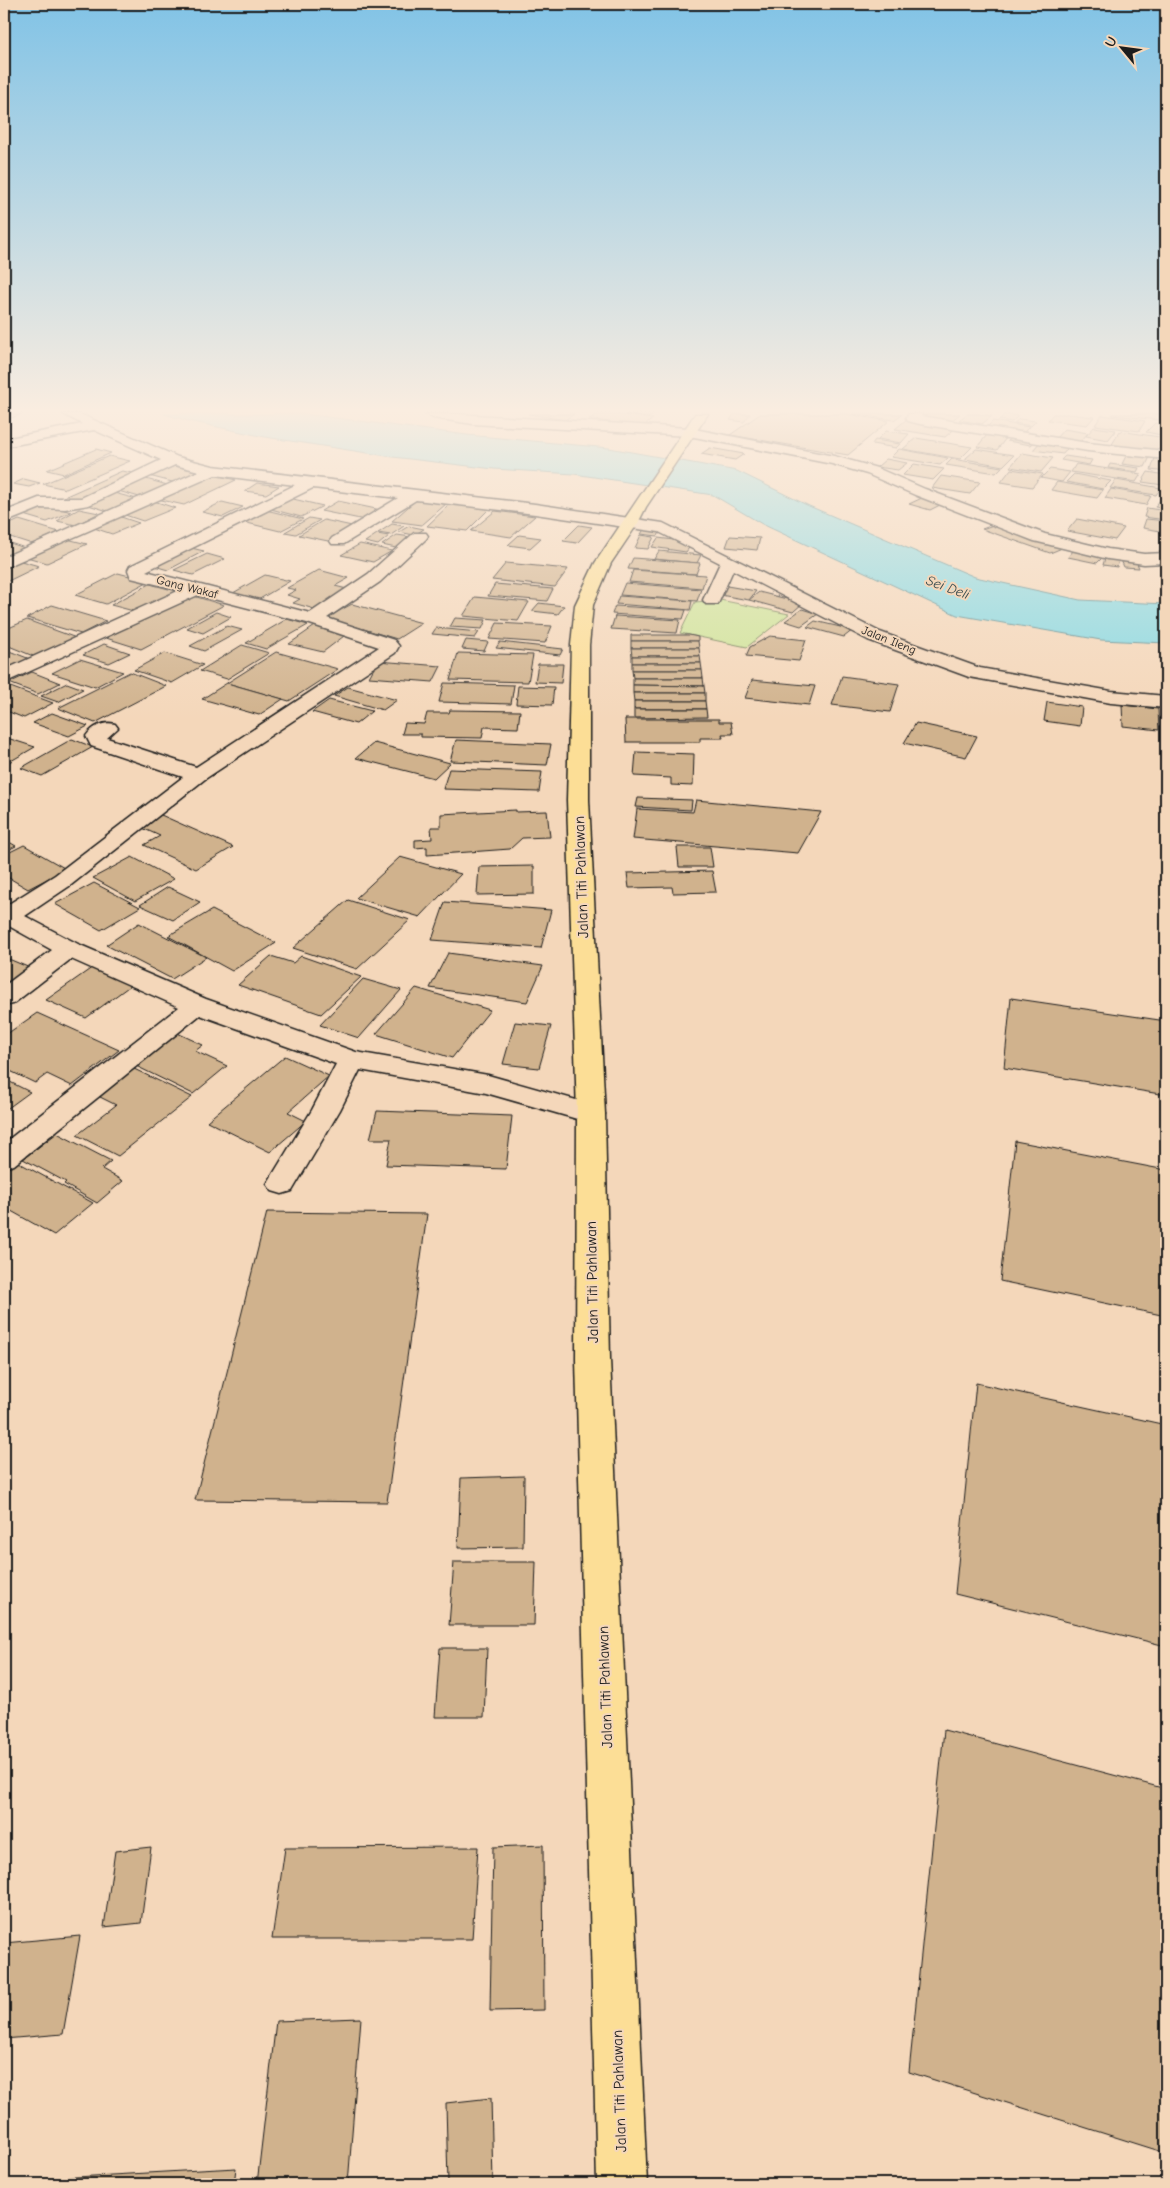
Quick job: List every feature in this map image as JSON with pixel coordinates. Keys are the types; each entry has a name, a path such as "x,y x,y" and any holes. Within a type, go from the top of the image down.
{"main road":[{"name":"Jalan Titi Pahlawan","path":"622,2184 594,1369 590,1106 578,800 580,645 584,605 603,563 633,516"}],"street":[{"path":"4,563 109,516"},
{"name":"Gang Wakaf","path":"198,775 389,649 390,646 313,619 137,574 136,570 244,516"},
{"path":"338,541 378,516"},
{"name":"Jalan Ileng","path":"636,516 874,636 976,673 1111,697 1166,702"},
{"path":"983,516 1040,538 1070,546 1144,559 1166,558"},
{"path":"313,619 374,578 420,536"},
{"path":"712,600 728,563"},
{"path":"4,677 196,589"},
{"path":"108,728 96,736 98,742 198,775"},
{"path":"198,775 62,880 8,915 69,949 197,1005 352,1060 488,1084 590,1106"},
{"path":"4,998 69,949"},
{"path":"4,1158 197,1005"},
{"path":"282,1184 326,1110 352,1060"}],"green space":[{"path":"720,600 789,614 747,647 680,633 695,602"}],"water":[{"name":"Sei Deli","path":"749,516 833,516 975,577 1080,600 1166,604 1166,643 1101,640 957,615"}],"building":[{"path":"27,516 61,516 47,522"},
{"path":"66,516 93,516 76,525 57,521"},
{"path":"128,516 155,516 143,521"},
{"path":"254,516 291,516 303,519 280,531 243,522"},
{"path":"346,516 371,516 365,520"},
{"path":"398,516 432,516 422,525 392,521"},
{"path":"437,516 482,516 467,531 427,526"},
{"path":"489,516 535,516 511,537 471,531"},
{"path":"1166,516 1166,520 1144,517"},
{"path":"121,517 139,523 112,534 94,528"},
{"path":"309,518 320,520 296,534 285,532"},
{"path":"1077,519 1124,528 1115,540 1067,531"},
{"path":"1146,519 1166,521 1166,532 1143,528"},
{"path":"19,520 59,532 32,544 4,535 4,527"},
{"path":"324,520 352,526 328,541 299,535"},
{"path":"392,524 404,526 391,535 378,533"},
{"path":"579,525 592,527 577,543 563,541"},
{"path":"993,525 1062,548 1050,553 982,529"},
{"path":"409,526 424,529 414,535 399,532"},
{"path":"645,528 662,529 658,536 641,534"},
{"path":"377,534 389,536 378,545 365,542"},
{"path":"397,535 411,537 396,548 382,545"},
{"path":"519,535 541,538 530,548 508,545"},
{"path":"641,535 654,537 648,549 635,548"},
{"path":"730,536 760,538 757,550 726,547"},
{"path":"658,538 682,541 691,545 686,552 652,547"},
{"path":"67,539 87,544 47,563 27,557"},
{"path":"4,541 25,548 4,556"},
{"path":"360,544 392,551 373,562 341,555"},
{"path":"187,547 204,551 168,570 151,565"},
{"path":"1074,550 1103,557 1097,563 1068,557"},
{"path":"659,551 701,555 697,563 654,559"},
{"path":"207,554 225,559 193,575 174,570"},
{"path":"633,558 700,563 696,574 628,569"},
{"path":"1105,558 1119,560 1117,567 1103,565"},
{"path":"1121,560 1136,561 1139,568 1124,567"},
{"path":"21,561 39,566 4,583 4,569"},
{"path":"506,563 568,569 555,587 492,580"},
{"path":"319,570 349,578 335,586 351,590 318,610 293,603 300,599 287,595 296,590 287,588"},
{"path":"633,570 706,575 702,588 629,582"},
{"path":"118,573 149,581 106,604 75,595"},
{"path":"265,575 290,581 258,600 233,593"},
{"path":"625,583 701,589 697,601 620,595"},
{"path":"150,584 180,592 141,613 111,605"},
{"path":"495,584 553,589 547,601 488,596"},
{"path":"727,586 756,591 749,600 720,595"},
{"path":"759,592 803,603 793,612 749,600"},
{"path":"190,595 224,605 141,649 106,638"},
{"path":"619,596 692,601 690,610 616,604"},
{"path":"475,597 529,602 518,621 463,616"},
{"path":"539,603 564,606 558,614 532,611"},
{"path":"352,604 422,623 397,639 326,618"},
{"path":"52,605 106,621 81,634 27,618"},
{"path":"615,606 686,610 683,619 612,614"},
{"path":"802,609 818,614 801,626 785,621"},
{"path":"216,612 231,617 203,633 187,628"},
{"path":"615,616 680,620 677,633 611,629"},
{"path":"455,618 486,620 482,629 450,627"},
{"path":"287,619 308,625 266,649 246,643"},
{"path":"27,620 79,639 38,658 4,644 4,630"},
{"path":"815,621 853,630 844,637 807,627"},
{"path":"497,623 552,626 545,643 489,639"},
{"path":"227,626 242,630 204,651 190,646"},
{"path":"315,626 348,633 323,652 289,644"},
{"path":"436,628 479,632 475,638 432,634"},
{"path":"631,635 689,635 698,637 698,641 631,641"},
{"path":"770,636 806,640 799,661 746,656 750,647"},
{"path":"466,640 488,642 484,651 462,649"},
{"path":"631,641 698,641 699,648 631,648"},
{"path":"500,642 563,649 560,655 496,648"},
{"path":"104,644 130,653 109,663 83,655"},
{"path":"242,645 269,653 227,679 200,671"},
{"path":"631,648 699,648 700,656 632,656"},
{"path":"4,649 30,659 4,671"},
{"path":"276,652 338,669 289,701 227,683"},
{"path":"165,653 203,665 172,683 134,670"},
{"path":"458,653 533,655 528,682 450,680"},
{"path":"632,656 700,656 701,663 632,663"},
{"path":"80,659 123,672 95,687 52,673"},
{"path":"378,661 441,666 433,682 369,677"},
{"path":"632,663 701,663 702,670 632,670"},
{"path":"538,664 563,664 561,683 535,682"},
{"path":"632,670 702,670 703,678 633,678"},
{"path":"32,672 60,683 38,694 9,683"},
{"path":"130,672 166,686 95,723 58,708"},
{"path":"842,676 899,684 890,712 832,705"},
{"path":"633,678 703,678 704,686 633,685"},
{"path":"752,680 815,686 809,705 745,698"},
{"path":"67,683 83,689 58,702 41,696"},
{"path":"227,683 283,699 259,715 202,699"},
{"path":"444,683 514,685 511,704 439,702"},
{"path":"5,685 53,703 24,718 4,710"},
{"path":"633,685 704,686 705,693 633,693"},
{"path":"518,686 554,687 552,705 516,704"},
{"path":"348,687 397,700 383,710 334,696"},
{"path":"633,693 705,693 705,701 634,701"},
{"path":"329,700 372,711 356,724 312,712"},
{"path":"634,701 705,701 706,709 634,709"},
{"path":"1047,702 1082,707 1080,726 1044,721"},
{"path":"1122,705 1158,709 1159,730 1123,726"},
{"path":"634,709 706,709 707,717 634,718"},
{"path":"450,710 520,711 518,728 484,727 482,738 421,737 421,734 402,734 405,723 424,724 427,713 449,713"},
{"path":"52,713 88,726 69,736 33,723"},
{"path":"625,719 719,719 719,722 731,722 733,734 722,734 723,738 700,738 700,742 626,742"},
{"path":"916,723 977,736 966,757 904,743"},
{"path":"7,738 35,747 4,765 4,740"},
{"path":"72,739 93,747 42,776 21,768"},
{"path":"456,740 551,744 547,765 450,761"},
{"path":"374,743 450,763 434,778 356,758"},
{"path":"636,752 694,754 693,786 671,785 671,778 634,776"},
{"path":"449,769 542,772 539,792 443,789"},
{"path":"638,798 692,800 691,810 636,807"},
{"path":"696,800 821,812 798,853 633,839 637,809 693,812"},
{"path":"516,810 516,812 547,811 550,837 522,838 510,849 427,855 427,847 415,848 415,840 432,839 431,827 441,827 441,814"},
{"path":"161,815 233,847 196,869 144,845 160,836 140,827"},
{"path":"4,839 16,846 4,852"},
{"path":"24,845 66,869 28,889 4,875 4,855"},
{"path":"677,847 710,847 713,867 679,867"},
{"path":"132,857 174,879 135,901 93,878"},
{"path":"400,857 461,874 420,917 356,898"},
{"path":"534,866 534,894 477,895 479,867"},
{"path":"712,871 716,892 673,893 672,887 629,888 627,873"},
{"path":"94,883 140,907 101,930 55,904"},
{"path":"168,887 200,902 173,920 140,905"},
{"path":"348,900 410,920 357,969 293,948"},
{"path":"445,902 551,910 541,948 432,940"},
{"path":"212,910 276,943 232,971 168,936"},
{"path":"139,923 206,957 172,979 106,945"},
{"path":"448,953 543,966 527,1002 430,988"},
{"path":"271,956 293,963 301,956 361,977 321,1014 238,985"},
{"path":"4,957 30,968 4,986"},
{"path":"96,965 135,982 86,1018 46,1000"},
{"path":"363,979 401,990 359,1038 320,1025"},
{"path":"416,988 490,1010 452,1058 376,1034"},
{"path":"1011,998 1166,1021 1166,1095 1004,1068"},
{"path":"37,1013 119,1050 72,1086 47,1074 35,1083 4,1068 4,1036"},
{"path":"515,1022 551,1026 539,1068 503,1064"},
{"path":"171,1030 203,1045 195,1051 227,1066 193,1094 128,1062"},
{"path":"285,1056 329,1076 288,1112 306,1121 270,1152 207,1121"},
{"path":"130,1067 192,1097 118,1156 77,1135 116,1105 94,1094"},
{"path":"4,1079 30,1092 4,1111"},
{"path":"377,1111 512,1116 506,1169 386,1165 391,1139 370,1139"},
{"path":"57,1133 111,1161 102,1169 123,1181 97,1203 64,1184 66,1182 23,1159"},
{"path":"1015,1141 1166,1170 1166,1316 1000,1281"},
{"path":"14,1160 93,1203 54,1235 4,1207 4,1168"},
{"path":"267,1212 427,1214 387,1502 195,1500"},
{"path":"976,1383 1166,1425 1166,1646 955,1594"},
{"path":"524,1476 523,1547 458,1548 461,1478"},
{"path":"454,1562 536,1562 534,1625 449,1625"},
{"path":"440,1648 487,1648 484,1717 435,1717"},
{"path":"944,1730 1166,1789 1166,2153 909,2072"},
{"path":"543,1845 544,2010 490,2011 493,1847"},
{"path":"151,1847 141,1923 104,1927 115,1851"},
{"path":"478,1847 472,1939 272,1939 285,1848"},
{"path":"80,1936 63,2034 4,2039 4,1943"},
{"path":"361,2018 348,2184 257,2184 276,2021"},
{"path":"491,2098 493,2184 448,2184 446,2103"},
{"path":"236,2168 234,2184 57,2184 58,2178"}]}
